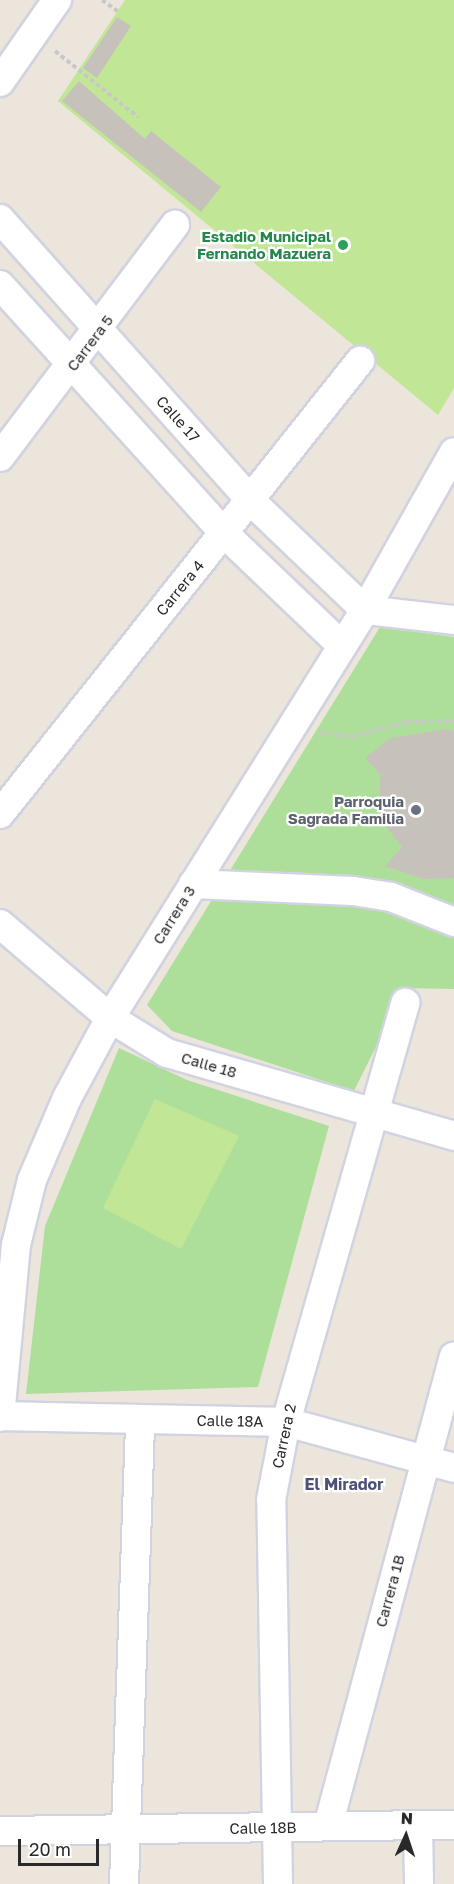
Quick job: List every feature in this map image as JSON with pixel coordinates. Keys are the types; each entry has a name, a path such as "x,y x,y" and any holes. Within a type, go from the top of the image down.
{"street":[{"path":"0,82 57,0"},
{"name":"Calle 17","path":"0,219 251,501 365,610"},
{"name":"Carrera 5","path":"0,457 72,367 175,225"},
{"path":"0,285 224,533 341,645"},
{"name":"Carrera 4","path":"0,814 360,361"},
{"name":"Carrera 3","path":"0,1416 1,1361 16,1245 32,1180 110,1018 341,645 365,610 454,452"},
{"path":"365,610 454,620"},
{"path":"194,884 362,893 391,897 454,922"},
{"name":"Calle 18","path":"0,924 110,1018 167,1053 454,1136"},
{"name":"Carrera 2","path":"278,1884 271,1500 286,1422 371,1111 405,1003"},
{"name":"Carrera 1B","path":"328,1826 424,1460 454,1357"},
{"name":"Calle 18A","path":"0,1416 286,1422 454,1468"},
{"path":"124,1884 122,1830 140,1419"},
{"path":"418,1825 419,1884"},
{"name":"Calle 18B","path":"0,1831 454,1825"}],"path":[{"path":"102,0 117,11"},
{"path":"33,34 138,117"},
{"path":"296,718 315,731 351,738 407,722 454,721"}],"green space":[{"name":"Estadio Municipal Fernando Mazuera","path":"125,0 454,0 454,388 438,415 58,101"},
{"path":"380,627 454,637 454,989 405,988 354,1091 172,1031 147,1005"},
{"path":"119,1048 187,1080 329,1126 258,1387 26,1394 45,1226"},
{"path":"155,1099 239,1136 181,1249 103,1208"}],"building":[{"path":"117,17 131,26 97,78 83,68"},
{"path":"79,81 145,139 151,131 221,187 201,212 62,101"},
{"name":"Parroquia Sagrada Familia","path":"447,729 454,731 454,878 423,879 385,866 402,847 379,818 380,774 365,758 390,738"}],"place":[{"name":"Estadio Municipal Fernando Mazuera","path":"343,245"},
{"name":"Parroquia Sagrada Familia","path":"416,810"}],"district":[{"name":"El Mirador","path":"344,1484"}]}
